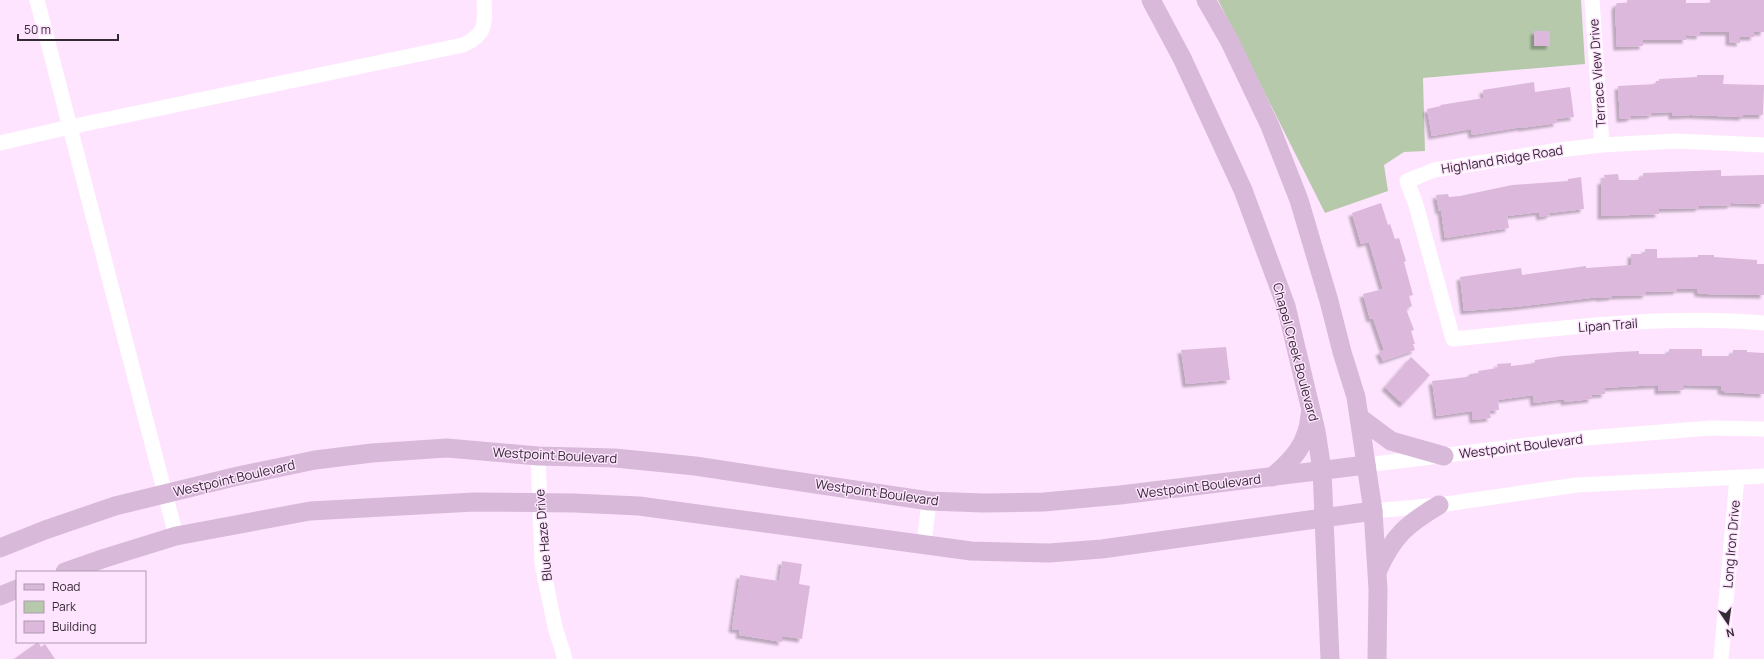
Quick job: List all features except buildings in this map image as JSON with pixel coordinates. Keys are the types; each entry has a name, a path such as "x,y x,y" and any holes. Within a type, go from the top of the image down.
{"main road":[{"name":"Chapel Creek Boulevard","path":"1151,0 1182,58 1242,190 1286,306 1311,410 1322,470 1330,659"},
{"path":"1206,0 1229,40 1270,126 1299,200 1330,301 1342,352 1356,397 1373,510 1377,571 1377,659"},
{"path":"1272,477 1288,464 1301,448 1309,429 1311,410"},
{"path":"1360,418 1391,441 1415,446 1444,456"},
{"name":"Westpoint Boulevard","path":"0,548 45,530 115,506 238,476 315,460 372,453 447,448 538,456 615,458 695,466 929,501 983,503 1044,502 1120,495 1366,465"},
{"path":"67,571 176,536 310,511 474,502 639,506 971,551 1056,552 1102,549 1373,510"},
{"path":"1377,571 1386,551 1402,531 1420,516 1439,505"},
{"path":"0,596 16,589"}],"street":[{"path":"37,0 176,536"},
{"path":"0,143 463,45 476,38 485,24 484,0"},
{"name":"Terrace View Drive","path":"1592,0 1602,145"},
{"name":"Highland Ridge Road","path":"1453,339 1416,205 1407,181 1434,170 1559,150 1602,145 1676,141 1764,145"},
{"name":"Lipan Trail","path":"1453,339 1624,323 1679,320 1764,322"},
{"name":"Westpoint Boulevard","path":"1366,465 1586,438 1711,428 1764,429"},
{"name":"Blue Haze Drive","path":"538,456 542,564 555,627 565,659"},
{"path":"1373,510 1439,505 1577,485 1764,476"},
{"name":"Long Iron Drive","path":"1721,659 1737,477"},
{"path":"924,544 929,501"}],"green space":[{"path":"1218,0 1581,0 1585,64 1423,78 1425,151 1404,152 1384,165 1388,191 1325,213"}]}
